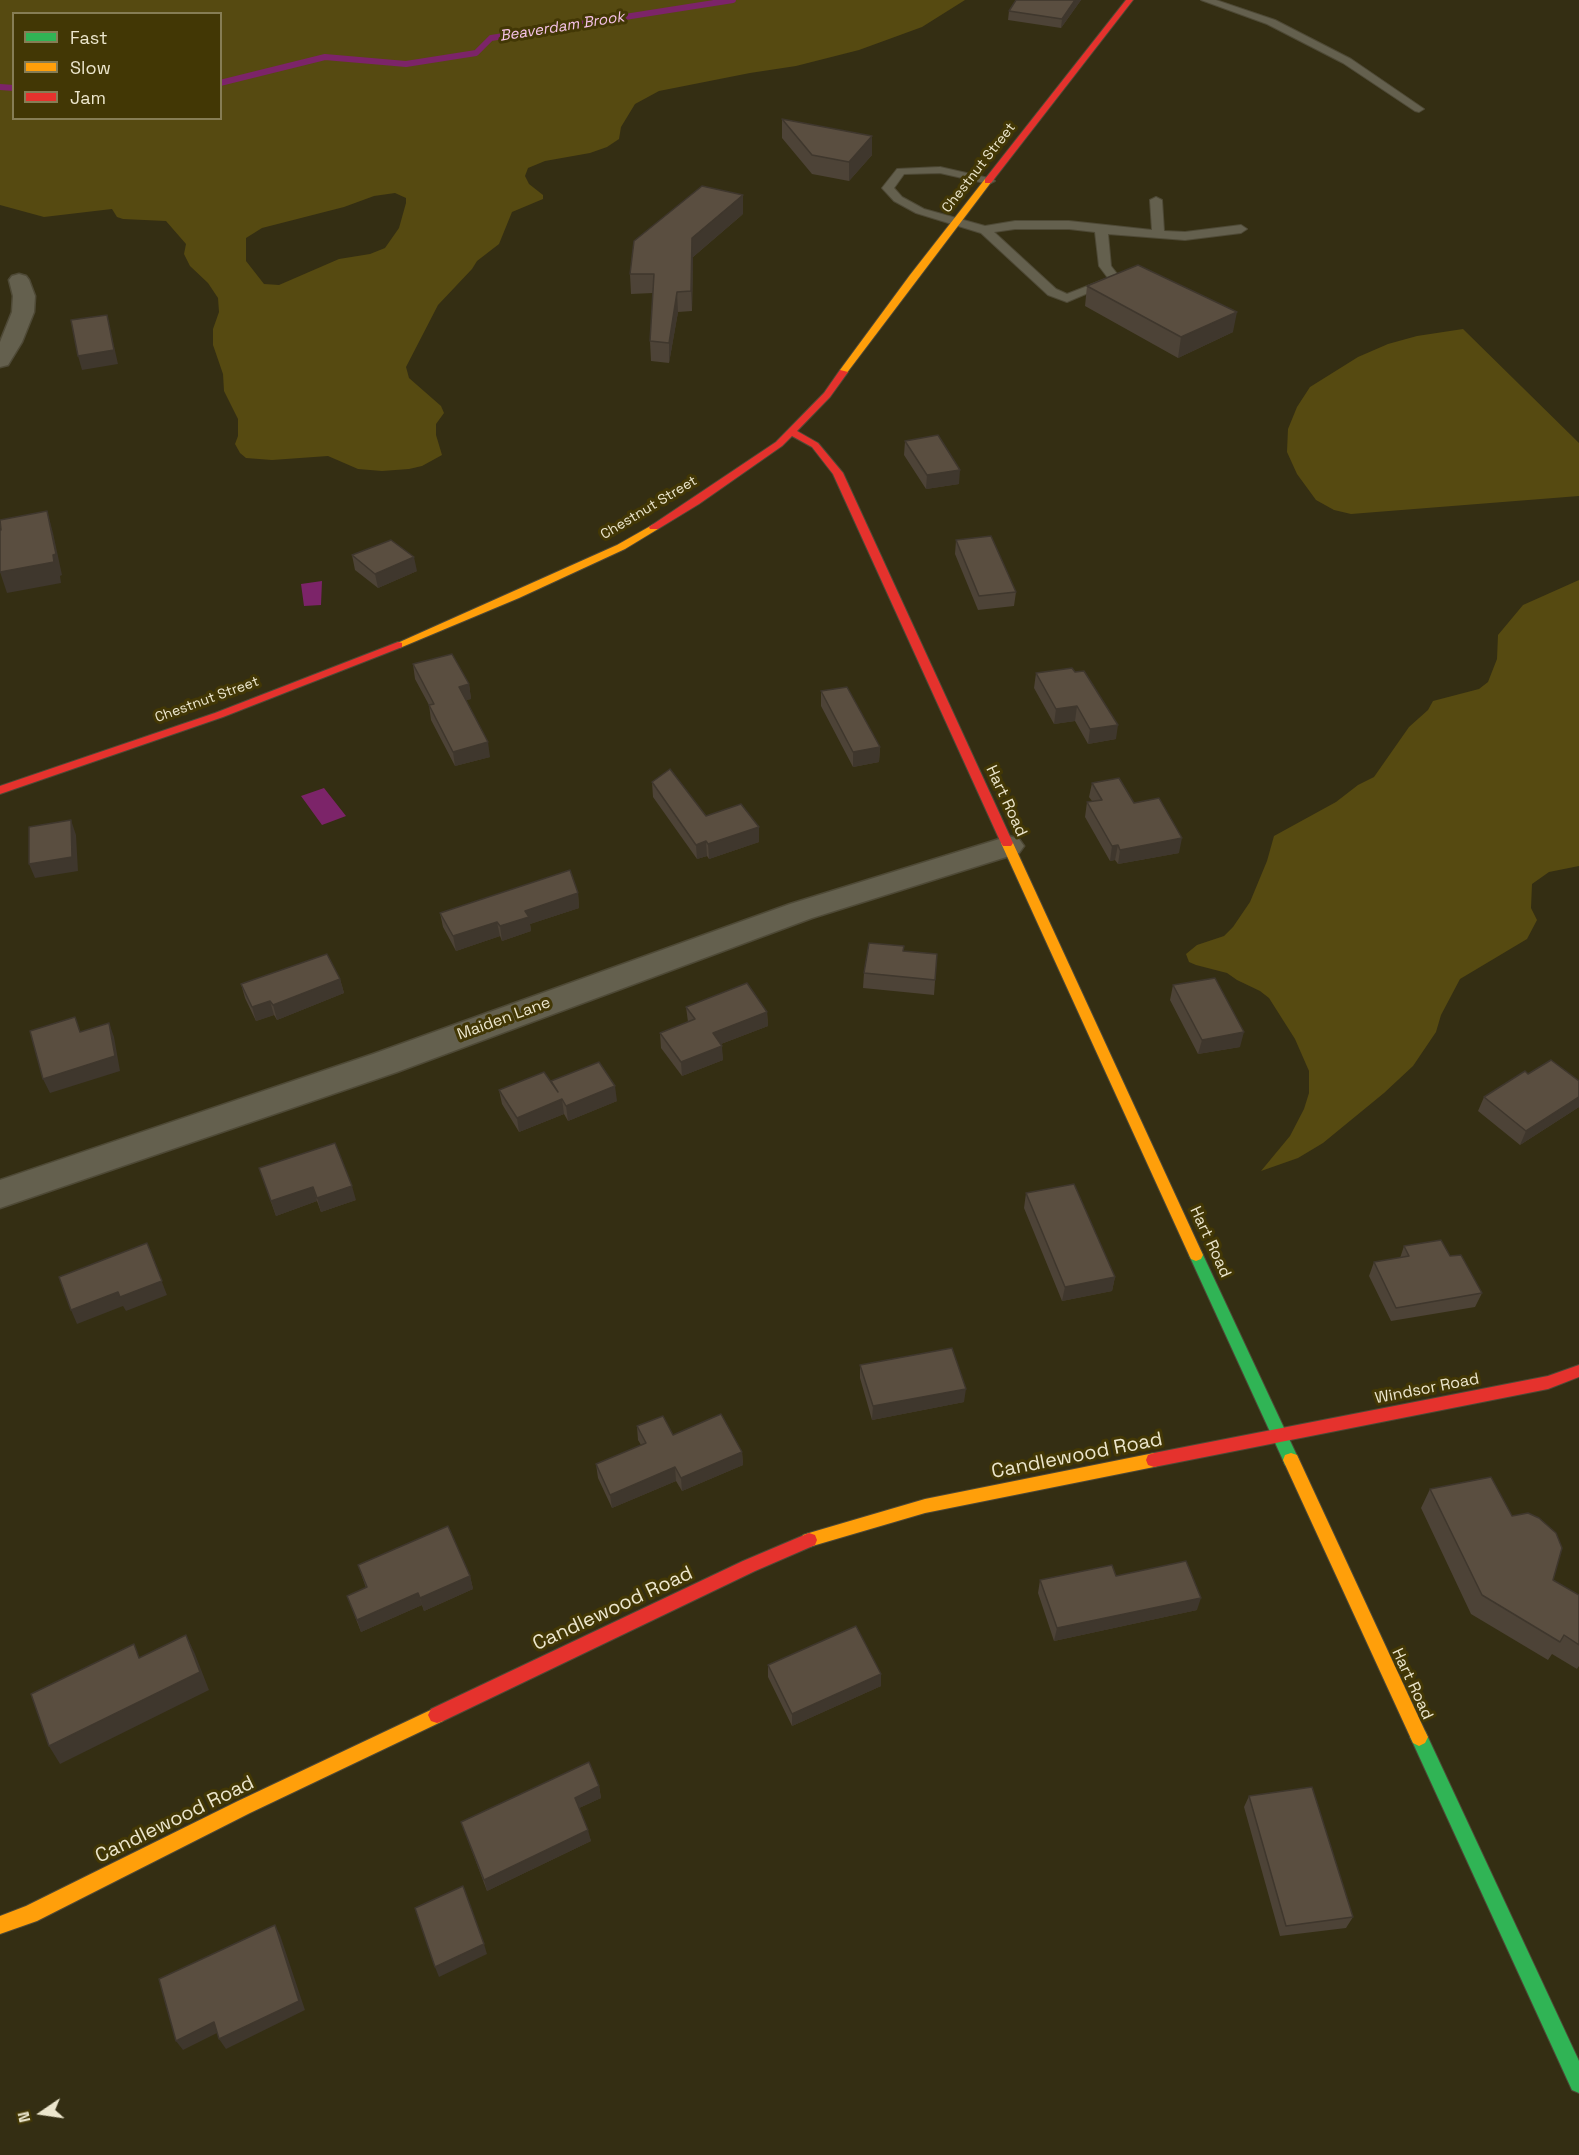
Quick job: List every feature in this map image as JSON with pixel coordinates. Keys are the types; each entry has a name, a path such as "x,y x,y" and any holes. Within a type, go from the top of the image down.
{"street":[{"name":"Chestnut Street","path":"0,790 219,715 362,660 515,596 630,541 695,502 779,444 827,395 881,320 1130,0"},
{"path":"0,360 11,342 23,312 24,296 19,280"},
{"name":"Hart Road","path":"791,431 815,445 838,473 1579,2083"},
{"name":"Maiden Lane","path":"0,1194 385,1062 801,911 1009,846"},
{"name":"Windsor Road","path":"1281,1435 1558,1380 1579,1371"},
{"name":"Candlewood Road","path":"0,1924 30,1914 244,1807 685,1596 819,1536 916,1508 1281,1435"}],"lane":[{"path":"1206,0 1271,22 1347,61 1419,109"},
{"path":"989,181 940,170 901,171 888,188 898,199 920,211 985,230 1015,225 1069,225 1101,230 1158,232 1185,236 1241,229"},
{"path":"1156,200 1158,232"},
{"path":"985,230 1052,292 1066,298 1115,279 1105,266 1101,230"}],"shaded area":[{"path":"0,0 965,0 922,27 859,50 796,66 659,91 635,104 621,127 619,139 607,147 590,153 545,161 528,168 525,176 529,184 543,195 543,199 512,212 499,244 477,261 438,305 406,367 409,378 441,406 444,413 436,424 436,435 442,455 422,466 382,471 358,469 328,456 272,460 246,458 235,444 238,436 238,419 224,391 223,374 213,345 213,329 219,312 218,298 208,283 190,266 184,254 186,244 166,221 123,219 117,217 112,209 44,217 0,205","holes":["395,193 406,198 399,228 385,248 370,254 339,259 279,285 264,284 246,261 246,238 262,228 344,207 374,196"]},
{"path":"1463,329 1579,443 1579,496 1351,514 1334,510 1316,500 1297,474 1287,452 1288,429 1297,407 1310,387 1358,357 1388,344 1417,336"},
{"path":"1579,580 1579,866 1549,872 1532,884 1531,908 1537,920 1527,939 1460,979 1441,1015 1436,1032 1413,1066 1323,1143 1298,1158 1261,1171 1290,1136 1304,1109 1309,1093 1309,1071 1295,1039 1269,998 1227,973 1189,962 1186,954 1197,945 1224,936 1233,927 1250,902 1267,861 1274,836 1336,802 1358,785 1374,777 1409,727 1428,710 1433,701 1479,689 1488,682 1497,659 1498,635 1523,605"},
{"path":"322,581 321,605 304,606 301,584"},
{"path":"324,788 346,816 322,825 301,796"}],"building":[{"path":"1016,0 1075,0 1062,19 1009,11"},
{"path":"782,119 872,136 849,162 812,155"},
{"path":"702,186 743,195 692,238 691,291 677,292 669,343 650,341 654,274 630,274 634,241"},
{"path":"1138,265 1237,312 1181,337 1087,286"},
{"path":"107,315 114,350 78,356 71,320"},
{"path":"938,435 960,470 927,475 905,441"},
{"path":"47,511 56,554 53,555 54,562 0,572 0,520"},
{"path":"991,536 1016,592 979,596 956,540"},
{"path":"391,540 414,557 375,574 352,555"},
{"path":"452,654 469,684 459,687 488,742 453,752 429,705 434,704 413,664"},
{"path":"1072,668 1075,672 1084,671 1118,725 1090,729 1077,706 1056,709 1036,673"},
{"path":"847,687 880,747 853,752 821,691"},
{"path":"670,769 706,816 741,804 759,827 708,844 706,841 696,845 652,782"},
{"path":"1119,778 1134,803 1159,798 1182,838 1120,850 1118,845 1112,846 1087,802 1102,800 1092,783"},
{"path":"71,820 72,857 29,864 29,827"},
{"path":"570,870 578,893 525,911 529,917 500,926 497,922 453,936 440,913"},
{"path":"869,943 904,946 903,951 937,954 935,980 864,973"},
{"path":"327,954 340,979 273,1005 270,1001 252,1007 241,984"},
{"path":"1215,978 1244,1032 1202,1040 1173,985"},
{"path":"747,983 767,1012 713,1033 722,1046 681,1062 660,1033 695,1019 686,1007"},
{"path":"75,1017 80,1032 109,1023 115,1056 43,1079 30,1031"},
{"path":"1551,1060 1579,1081 1579,1097 1526,1131 1484,1097 1525,1071 1528,1074"},
{"path":"599,1062 615,1086 566,1106 562,1099 517,1118 499,1090 544,1072 558,1092 551,1081"},
{"path":"335,1143 352,1186 317,1198 313,1187 271,1201 259,1168"},
{"path":"1074,1184 1115,1277 1065,1287 1026,1193"},
{"path":"1441,1240 1450,1256 1461,1255 1482,1293 1396,1308 1374,1262 1409,1256 1404,1246"},
{"path":"147,1243 162,1281 120,1297 118,1292 71,1310 59,1277"},
{"path":"952,1348 966,1389 873,1406 860,1365"},
{"path":"721,1414 742,1452 681,1478 675,1467 610,1495 596,1464 646,1443 637,1426 663,1416 673,1435"},
{"path":"1491,1477 1512,1516 1528,1513 1539,1518 1556,1533 1562,1548 1553,1580 1579,1595 1579,1645 1564,1635 1560,1642 1482,1595 1430,1489"},
{"path":"448,1526 470,1576 420,1598 418,1593 357,1620 347,1596 367,1587 358,1565"},
{"path":"1186,1561 1201,1598 1057,1628 1040,1580 1112,1565 1116,1576"},
{"path":"856,1626 881,1674 792,1714 768,1665"},
{"path":"186,1635 200,1672 49,1746 31,1694 134,1644 139,1658"},
{"path":"589,1762 599,1786 575,1798 588,1830 484,1880 461,1822"},
{"path":"1312,1787 1353,1917 1286,1926 1249,1796"},
{"path":"463,1886 484,1944 435,1967 415,1908"},
{"path":"275,1925 299,2001 219,2039 214,2022 176,2041 159,1979"}],"waterway":[{"name":"Beaverdam Brook","path":"222,83 325,57 406,64 476,53 491,38 733,0"},
{"name":"Beaverdam Brook","path":"0,87 12,88"}],"traffic: fast":[{"path":"1196,1255 1291,1460"},
{"path":"1419,1737 1579,2083"}],"traffic: slow":[{"path":"843,372 988,181"},
{"path":"398,645 515,596 621,547 654,527"},
{"path":"1007,843 1196,1255"},
{"path":"809,1540 925,1506 1154,1460"},
{"path":"1291,1460 1419,1737"},
{"path":"0,1925 30,1914 244,1807 437,1715"}],"traffic: jam":[{"path":"988,181 1130,0"},
{"path":"654,527 695,502 779,444 827,395 843,372"},
{"path":"791,431 815,445 838,473 1007,843"},
{"path":"0,790 219,715 398,645"},
{"path":"1154,1460 1548,1382 1579,1371"},
{"path":"437,1715 749,1566 809,1540"}]}
